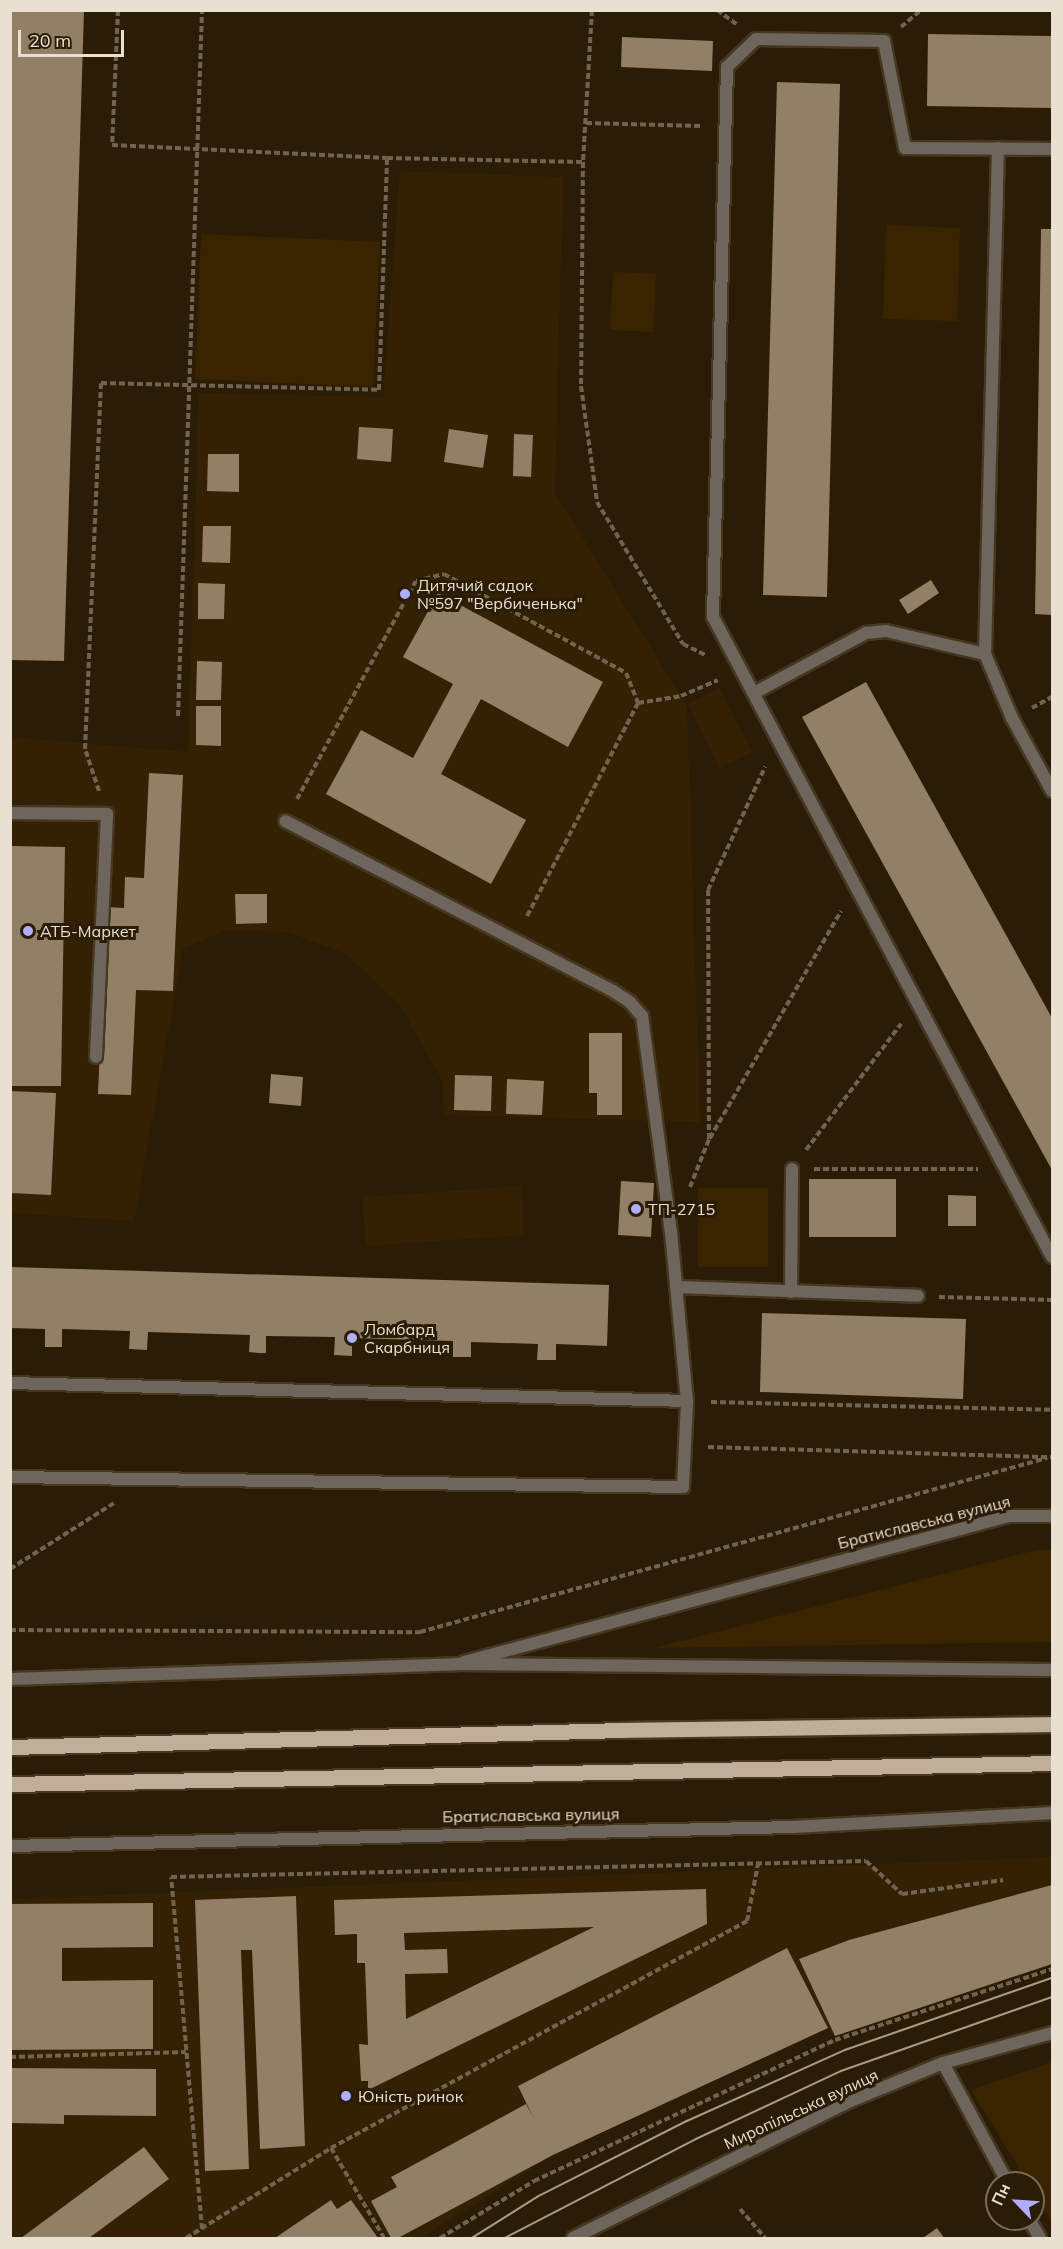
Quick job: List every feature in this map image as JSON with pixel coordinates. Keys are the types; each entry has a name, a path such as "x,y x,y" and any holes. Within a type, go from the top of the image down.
{"main road":[{"path":"10,1747 623,1730 1053,1724"},
{"path":"10,1784 1053,1762"}],"street":[{"path":"1053,148 905,148 884,41 756,39 727,67 723,127 712,617 738,672 754,693 1053,1257"},
{"path":"998,148 985,654 1012,718 1053,791"},
{"path":"754,693 866,633 886,631 985,654"},
{"path":"10,813 107,814 96,1057"},
{"path":"10,1477 148,1482 683,1487 687,1401 676,1287 642,1016 630,1002 613,991 285,821"},
{"path":"791,1292 792,1169"},
{"path":"676,1287 918,1296"},
{"path":"10,1383 687,1401"},
{"name":"Братиславська вулиця","path":"457,1664 1009,1516 1053,1516"},
{"name":"Братиславська вулиця","path":"10,1679 457,1664 1053,1670"},
{"name":"Братиславська вулиця","path":"10,1846 794,1827 1053,1813"},
{"name":"Миропільська вулиця","path":"573,2238 848,2102 943,2063 1053,2033"},
{"path":"943,2063 1002,2171"}],"path":[{"path":"118,10 112,145 387,158 583,162"},
{"path":"178,716 202,10"},
{"path":"592,10 583,162 580,386 597,502 683,644 738,672"},
{"path":"585,123 723,127"},
{"path":"107,814 85,749 101,383 379,390 387,158"},
{"path":"285,821 416,580 444,574 626,673 638,703 515,941"},
{"path":"638,703 681,696 738,672"},
{"path":"709,1139 708,890 778,739"},
{"path":"688,1191 709,1139 855,886"},
{"path":"792,1169 917,1002"},
{"path":"792,1169 1006,1169"},
{"path":"918,1296 1053,1300"},
{"path":"687,1401 1053,1410"},
{"path":"685,1446 1047,1458"},
{"path":"10,1630 420,1632 1053,1457"},
{"path":"10,1569 148,1482"},
{"path":"202,2229 171,1877 867,1861 902,1894 1003,1880"},
{"path":"186,2238 332,2148 747,1921 758,1864"},
{"path":"440,2238 534,2181 835,2040 1053,1970"},
{"path":"10,2057 186,2052"},
{"path":"332,2148 384,2238"},
{"path":"740,2209 765,2238"}],"shaded area":[{"name":"Дитячий садок №597 \"Вербиченька\"","path":"400,171 563,177 555,493 687,706 700,1122 444,1115 442,1080 399,1004 346,954 288,932 226,930 183,949 134,1221 11,1213 10,737 188,752 199,393 383,397"},
{"path":"886,225 960,228 957,321 883,319"},
{"path":"201,234 380,242 373,387 195,379"},
{"path":"613,272 656,274 653,332 610,330"},
{"path":"719,688 752,752 719,768 688,704"},
{"path":"521,1186 524,1235 366,1246 362,1197"},
{"path":"698,1188 768,1188 768,1267 698,1267"},
{"path":"1037,1550 1052,1550 1052,1642 654,1648"},
{"name":"Юність ринок","path":"1052,1857 1052,1964 835,2036 828,2028 553,2155 421,2238 11,2238 10,1899"},
{"path":"1052,2062 1052,2223 1045,2211 1045,2171 1021,2171 971,2090"}],"building":[{"path":"10,10 84,10 64,661 10,660"},
{"path":"928,34 1052,36 1052,108 927,106"},
{"path":"622,37 713,41 712,71 621,67"},
{"path":"777,82 840,84 827,597 763,595"},
{"path":"1041,229 1052,229 1052,615 1035,614"},
{"path":"359,427 393,429 391,462 357,459"},
{"path":"449,429 488,435 483,468 444,462"},
{"path":"514,434 533,435 531,477 513,476"},
{"path":"208,454 239,454 239,492 207,491"},
{"path":"203,526 231,526 230,563 202,562"},
{"path":"931,580 939,593 908,614 899,600"},
{"path":"198,583 225,584 224,619 198,619"},
{"path":"438,593 603,682 568,747 481,699 441,774 526,820 491,884 326,794 361,730 413,758 453,684 403,657"},
{"path":"197,661 222,662 221,700 196,700"},
{"path":"866,682 1052,1018 1052,1170 802,717"},
{"path":"196,706 221,706 221,746 196,745"},
{"path":"149,773 183,775 173,991 136,990 131,1095 98,1094 106,907 124,908 125,877 144,878"},
{"path":"10,846 65,847 61,1086 10,1086"},
{"path":"235,894 267,894 267,923 236,924"},
{"path":"589,1033 622,1033 622,1115 597,1115 597,1093 589,1093"},
{"path":"271,1074 303,1077 301,1106 269,1103"},
{"path":"455,1075 492,1076 491,1111 454,1110"},
{"path":"507,1079 544,1081 542,1115 506,1114"},
{"path":"10,1091 56,1093 51,1195 10,1193"},
{"path":"809,1179 896,1179 896,1237 809,1237"},
{"name":"ТП-2715","path":"621,1181 654,1183 651,1237 618,1235"},
{"path":"948,1195 976,1196 976,1226 948,1226"},
{"path":"10,1267 609,1285 607,1346 556,1344 556,1360 537,1360 538,1344 471,1342 471,1357 453,1357 453,1341 352,1338 352,1356 334,1355 335,1337 266,1336 266,1353 258,1353 249,1352 250,1335 148,1332 147,1350 129,1349 130,1331 62,1329 62,1347 45,1347 45,1329 10,1328"},
{"path":"762,1313 966,1319 963,1399 760,1392"},
{"path":"1052,1885 1052,1964 835,2036 799,1959 849,1940"},
{"path":"706,1889 707,1924 368,2090 368,2081 361,2081 359,2044 368,2045 365,1963 357,1963 357,1934 335,1935 334,1900","holes":["594,1927 406,2019 405,1974 448,1973 447,1949 405,1950 404,1933"]},
{"path":"296,1896 305,2146 260,2149 252,1950 241,1950 249,2169 205,2171 195,1900"},
{"path":"153,1903 153,1947 62,1948 62,1981 153,1980 153,2049 10,2050 10,1904"},
{"path":"787,1948 828,2028 553,2155 398,2238 391,2238 371,2201 397,2187 391,2177 526,2104 534,2119 518,2086"},
{"path":"10,2068 156,2069 156,2116 64,2115 64,2124 10,2123"},
{"path":"144,2147 169,2179 89,2238 21,2238"},
{"path":"331,2200 337,2209 351,2200 378,2238 275,2238"},
{"path":"937,2228 944,2238 923,2238"}],"tram line":[{"path":"472,2238 537,2197 687,2121 845,2050 1052,1978"},
{"path":"505,2238 696,2139 841,2071 1052,1997"}],"place":[{"name":"Дитячий садок №597 \"Вербиченька\"","path":"405,594"},
{"name":"АТБ-Маркет","path":"28,931"},
{"name":"ТП-2715","path":"636,1209"},
{"name":"Ломбард Скарбниця","path":"352,1338"},
{"name":"Юність ринок","path":"346,2096"}]}
